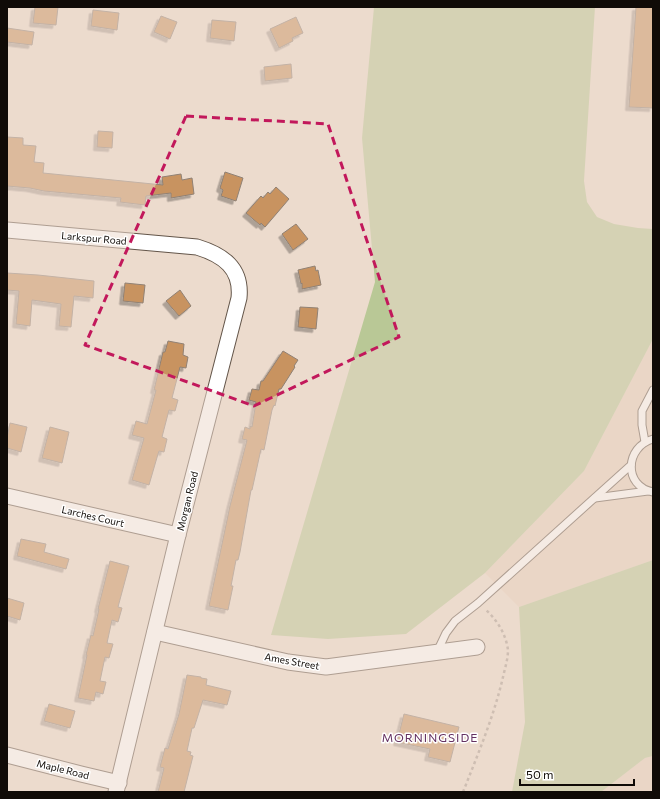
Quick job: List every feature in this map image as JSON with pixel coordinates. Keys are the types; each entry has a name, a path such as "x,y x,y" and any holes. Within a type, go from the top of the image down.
{"street":[{"name":"Larkspur Road","path":"7,230 180,245"},
{"name":"Morgan Road","path":"118,787 178,536 240,291 239,282 229,263 210,251 197,247 180,245"},
{"name":"Larches Court","path":"7,496 178,536"},
{"name":"Ames Street","path":"156,632 288,662 326,667 478,646"},
{"name":"Maple Road","path":"7,755 81,774 118,787"}],"lane":[{"path":"645,442 642,425 642,411 652,392"},
{"path":"651,491 640,486 636,481 632,474 631,465 633,455 640,446 645,442 653,440"},
{"path":"437,652 446,633 455,621 478,603 631,465"},
{"path":"595,498 651,491"}],"path":[{"path":"464,792 500,693 508,658 508,649 499,625 478,603"}],"highlighted area":[{"path":"186,116 328,124 399,337 254,406 85,345"}],"shaded area":[{"path":"653,339 653,560 519,607 485,573 584,471"},
{"path":"653,756 653,792 601,792 645,758"}],"green space":[{"path":"374,7 595,7 584,181 587,202 597,217 614,224 653,229 653,339 584,471 485,573 406,634 328,639 271,635 375,282 362,138"},
{"path":"653,560 653,756 645,758 601,792 512,792 525,722 519,607"}],"building":[{"path":"35,7 58,7 56,25 33,23"},
{"path":"636,7 653,7 653,108 629,107"},
{"path":"93,10 119,13 117,30 91,26"},
{"path":"161,16 177,22 170,39 154,32"},
{"path":"296,17 303,33 292,38 293,41 279,48 270,29"},
{"path":"212,20 236,22 234,41 210,38"},
{"path":"7,28 34,32 32,45 7,42"},
{"path":"291,64 292,78 265,81 264,67"},
{"path":"98,131 113,132 112,148 97,147"},
{"path":"7,137 23,138 23,145 36,146 34,162 44,163 43,173 163,185 162,177 181,174 182,180 192,178 194,194 171,198 171,193 146,196 145,205 120,202 121,198 7,186"},
{"path":"225,172 243,178 236,201 221,196 223,190 220,188"},
{"path":"276,187 289,199 265,227 261,223 260,225 246,213 261,196 263,198 268,192 270,194"},
{"path":"296,224 308,239 293,250 282,234"},
{"path":"315,266 316,271 318,270 321,285 302,289 302,283 301,284 298,270"},
{"path":"7,273 94,281 93,298 74,296 71,327 59,326 61,304 32,300 30,326 16,324 19,291 7,290"},
{"path":"125,283 145,285 143,303 123,301"},
{"path":"180,290 191,306 179,316 166,301"},
{"path":"300,307 318,308 316,329 298,327"},
{"path":"168,341 184,344 183,355 188,357 186,368 180,367 172,398 178,400 175,411 169,410 162,437 167,439 164,452 159,451 149,485 132,480 144,438 132,435 136,421 147,424 156,390 154,390 163,352 165,352"},
{"path":"283,351 298,360 281,389 279,389 275,406 274,405 272,410 264,450 261,449 251,490 240,552 238,560 236,560 228,610 209,606 230,506 247,440 242,439 245,427 250,429 250,426 252,427 256,402 249,400 252,389 259,390 261,381 263,381"},
{"path":"10,423 27,427 21,452 7,448"},
{"path":"50,427 69,432 62,463 42,458"},
{"path":"21,539 46,544 44,552 69,559 66,569 17,556"},
{"path":"110,561 129,566 118,607 122,608 118,622 112,620 107,643 113,644 109,658 105,657 100,681 106,682 103,694 96,692 94,701 78,698 86,655 91,635 93,636"},
{"path":"7,598 24,603 20,620 7,616"},
{"path":"187,675 207,679 206,685 231,691 227,705 203,700 194,728 192,728 187,751 191,752 190,755 193,756 184,792 158,792 164,768 160,767 165,748 168,749 179,714"},
{"path":"49,704 75,711 70,728 44,721"},
{"path":"404,714 459,727 450,762 428,757 430,749 397,742"}],"district":[{"name":"MORNINGSIDE","path":"430,738"}]}
